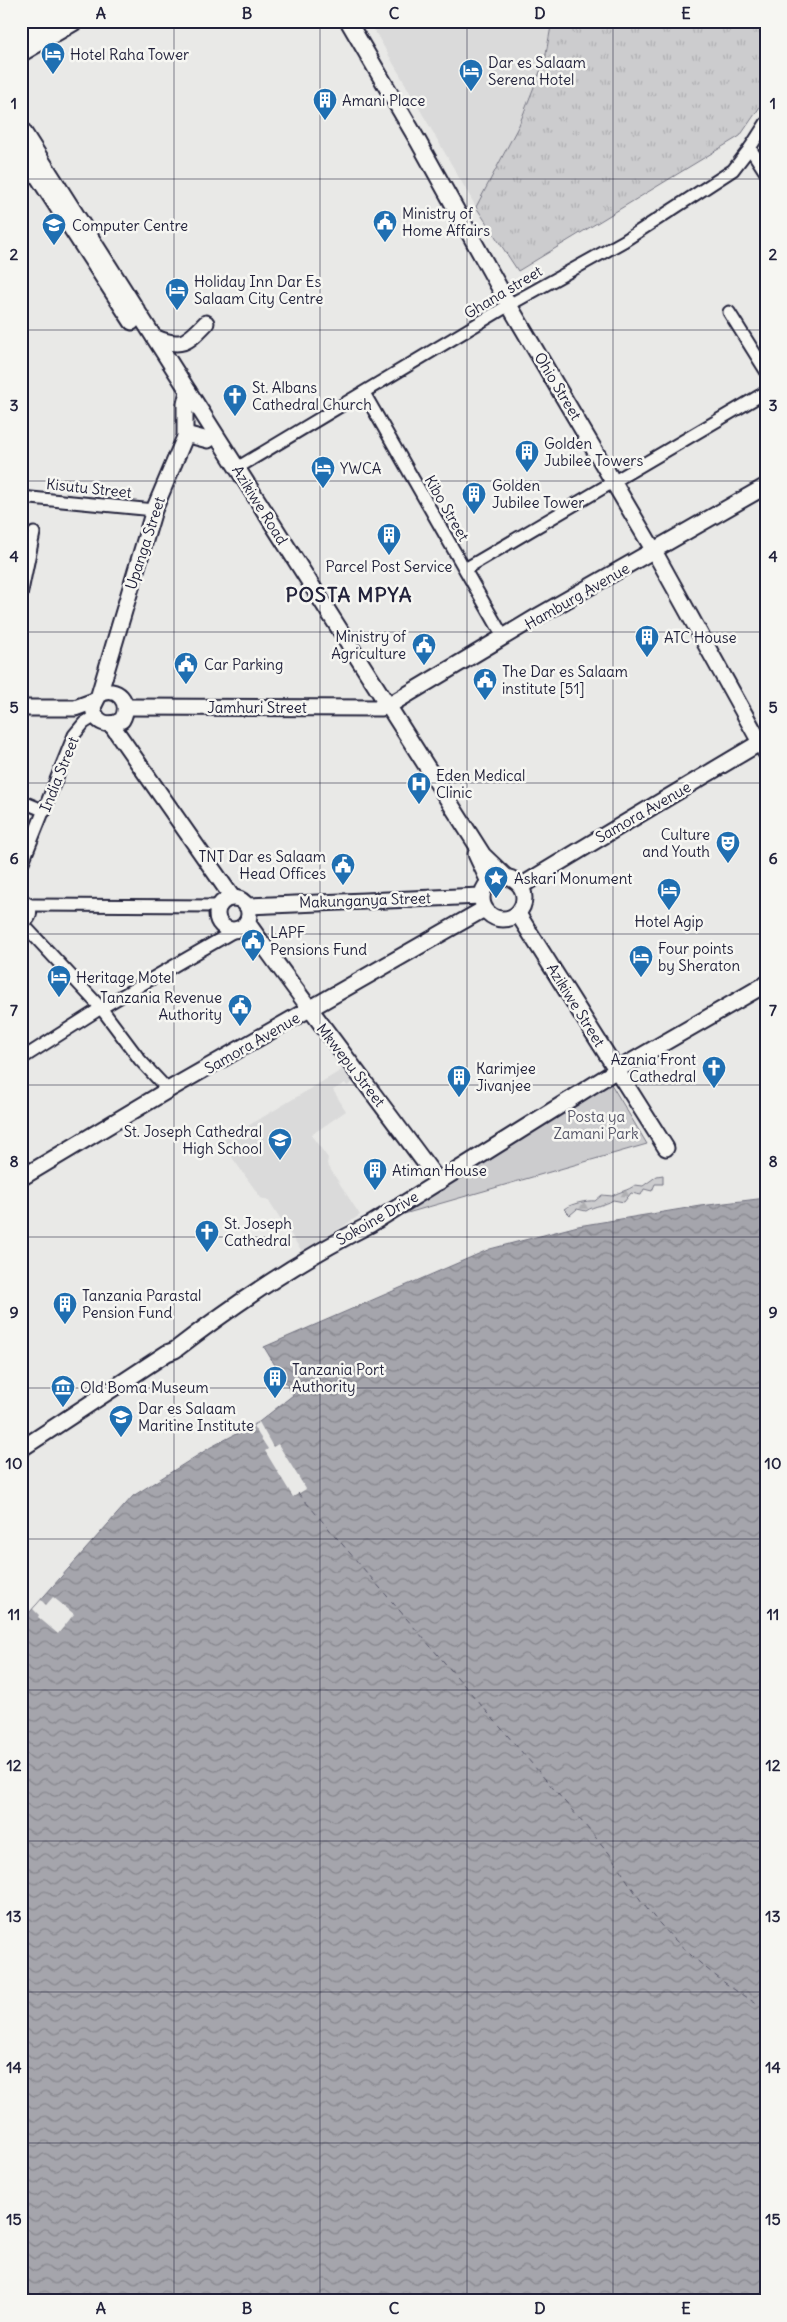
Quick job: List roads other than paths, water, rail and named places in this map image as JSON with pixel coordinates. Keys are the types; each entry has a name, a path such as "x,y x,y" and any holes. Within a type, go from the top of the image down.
{"highway":[{"path":"21,34 41,21"},
{"path":"21,51 72,21"}],"street":[{"name":"Ohio Street","path":"348,21 764,745"},
{"name":"Ghana street","path":"237,468 510,305 624,241 733,170 766,123"},
{"name":"Azikiwe Road","path":"21,128 154,337 208,440 483,855 506,877"},
{"path":"750,148 766,173"},
{"name":"Azikiwe Road","path":"21,150 187,398 237,468 480,862 485,895"},
{"path":"729,312 766,371"},
{"path":"154,337 170,344 182,343 191,339 206,324"},
{"path":"465,569 766,392"},
{"name":"Kibo Street","path":"364,393 504,638"},
{"name":"Upanga Street","path":"99,703 105,673 154,510 185,437 187,398"},
{"path":"185,437 189,434 208,440"},
{"name":"Hamburg Avenue","path":"384,707 766,486"},
{"name":"Kisutu Street","path":"21,497 154,510"},
{"path":"21,596 34,533"},
{"path":"21,714 77,715 99,703 118,694 124,700 126,707 122,720 111,724 101,722 99,703"},
{"path":"21,708 75,708 99,703"},
{"name":"India Street","path":"21,865 45,811 74,734 99,703"},
{"name":"Jamhuri Street","path":"126,707 384,707"},
{"path":"111,724 232,897"},
{"name":"Samora Avenue","path":"521,886 646,809 764,745"},
{"path":"21,801 45,811"},
{"path":"500,877 506,877 521,886 525,898 524,905 518,914 509,919 502,920 488,915 485,895 500,877"},
{"name":"Samora Avenue","path":"24,1171 309,1010 485,895"},
{"name":"Makunganya Street","path":"248,906 485,895"},
{"path":"21,1059 101,1008 241,926 250,914 248,906 241,899 232,897 224,900 219,906 26,902 31,913 29,919 22,924 101,1008 140,1060 168,1090"},
{"name":"Mkwepu Street","path":"219,906 217,915 221,924 225,928 241,926 347,1056 439,1182"},
{"name":"Azikiwe Street","path":"518,914 666,1148"},
{"name":"Sokoine Drive","path":"21,1449 167,1353 175,1350 233,1305 332,1244 371,1224 617,1070 766,984"}],"water":[{"path":"766,1198 766,2301 21,2301 21,1622 133,1496 211,1447 259,1422 293,1395 264,1347 490,1249 578,1226 700,1206"}],"place":[{"name":"Hotel Raha Tower","path":"53,75"},
{"name":"Dar es Salaam Serena Hotel","path":"471,92"},
{"name":"Amani Place","path":"325,121"},
{"name":"Ministry of Home Affairs","path":"385,243"},
{"name":"Computer Centre","path":"54,246"},
{"name":"Holiday Inn Dar Es Salaam City Centre","path":"177,311"},
{"name":"St. Albans Cathedral Church","path":"235,417"},
{"name":"Golden Jubilee Towers","path":"527,473"},
{"name":"YWCA","path":"323,489"},
{"name":"Golden Jubilee Tower","path":"474,515"},
{"name":"Parcel Post Service","path":"389,556"},
{"name":"ATC House","path":"647,658"},
{"name":"Ministry of Agriculture","path":"424,666"},
{"name":"Car Parking","path":"186,685"},
{"name":"The Dar es Salaam institute [51]","path":"485,701"},
{"name":"Eden Medical Clinic","path":"419,805"},
{"name":"Culture and Youth","path":"728,864"},
{"name":"TNT Dar es Salaam Head Offices","path":"343,886"},
{"name":"Askari Monument","path":"496,899"},
{"name":"Hotel Agip","path":"669,911"},
{"name":"LAPF Pensions Fund","path":"253,962"},
{"name":"Four points by Sheraton","path":"641,978"},
{"name":"Heritage Motel","path":"59,998"},
{"name":"Tanzania Revenue Authority","path":"240,1027"},
{"name":"Azania Front Cathedral","path":"714,1089"},
{"name":"Karimjee Jivanjee","path":"459,1098"},
{"name":"St. Joseph Cathedral High School","path":"280,1161"},
{"name":"Atiman House","path":"375,1191"},
{"name":"St. Joseph Cathedral","path":"207,1253"},
{"name":"Tanzania Parastal Pension Fund","path":"65,1325"},
{"name":"Tanzania Port Authority","path":"275,1399"},
{"name":"Old Boma Museum","path":"63,1408"},
{"name":"Dar es Salaam Maritine Institute","path":"121,1438"}],"district":[{"name":"POSTA MPYA","path":"349,594"}],"park label":[{"name":"Posta ya Zamani Park","path":"596,1124"}]}
